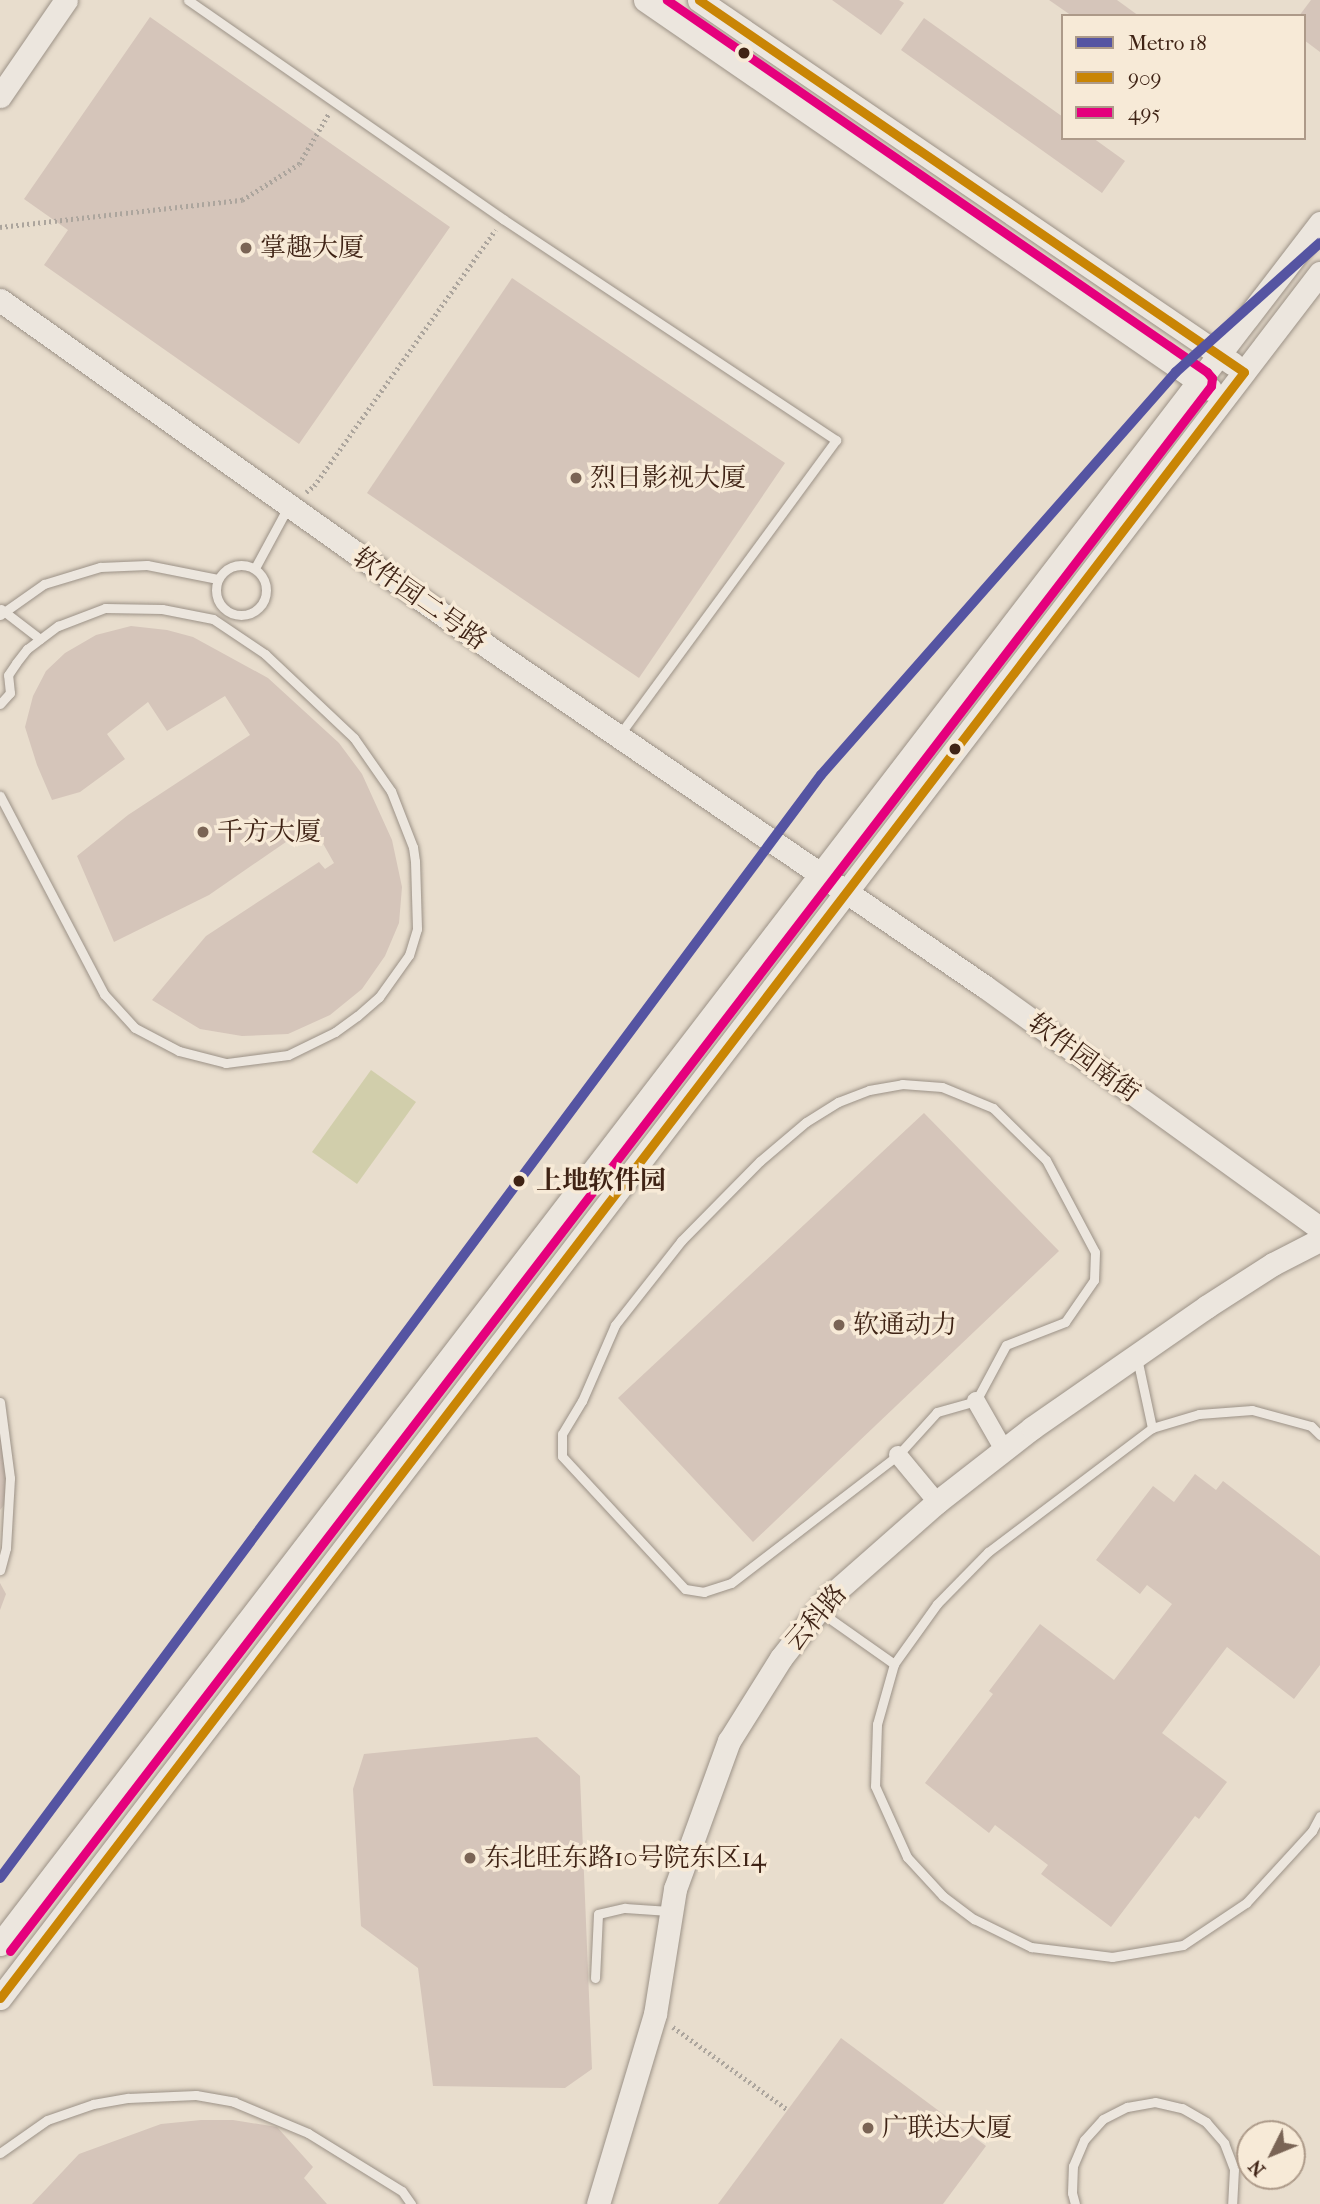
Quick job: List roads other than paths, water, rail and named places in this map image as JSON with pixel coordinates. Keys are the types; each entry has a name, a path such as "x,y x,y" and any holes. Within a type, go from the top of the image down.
{"street":[{"path":"0,96 66,0"},
{"path":"645,0 1224,398"},
{"path":"699,0 1244,372"},
{"path":"0,1944 1320,223"},
{"path":"0,1998 1320,273"},
{"name":"软件园二号路","path":"0,300 619,736 847,890"},
{"name":"软件园南街","path":"847,890 1320,1228"},
{"name":"云科路","path":"598,2204 655,2014 679,1877 729,1741 781,1658 828,1598 937,1502 1004,1450 1136,1353 1273,1264 1320,1240"},
{"path":"976,1401 1004,1450"},
{"path":"898,1455 937,1502"}],"lane":[{"path":"188,0 503,219 836,440 619,736"},
{"path":"254,568 289,505"},
{"path":"40,639 1,612 44,583 100,567 147,565 218,579"},
{"path":"238,565 254,568 265,582 265,599 254,612 246,615 229,612 218,601 218,579 223,572 238,565"},
{"path":"0,704 10,693 8,674 27,649 58,626 105,608 162,609 213,619 265,654 354,738 391,791 413,848 417,929 409,955 379,997 357,1016 335,1032 288,1055 234,1062 179,1051 135,1028 104,994 0,796"},
{"path":"223,626 229,612"},
{"path":"902,1084 942,1087 993,1108 1046,1160 1095,1252 1094,1280 1065,1322 1006,1345 976,1401 937,1412 898,1455 731,1583 704,1592 685,1589 562,1456 562,1434 582,1401 614,1325 681,1241 760,1161 806,1122 838,1102 869,1090 902,1084"},
{"path":"1136,1353 1152,1428"},
{"path":"0,1402 10,1478 6,1548 0,1570"},
{"path":"1320,1435 1311,1426 1252,1410 1199,1414 1152,1428 988,1552 937,1604 894,1664 877,1724 875,1786 907,1857 943,1896 974,1919 1031,1947 1112,1957 1183,1945 1247,1903 1312,1831 1320,1816"},
{"path":"818,1610 894,1664"},
{"path":"595,1978 598,1914 625,1908 671,1911"},
{"path":"0,2153 47,2120 93,2104 128,2098 196,2095 234,2102 308,2133 402,2191 411,2204"},
{"path":"1075,2204 1072,2193 1073,2166 1084,2140 1103,2119 1127,2107 1155,2102 1182,2108 1206,2122 1224,2143 1234,2169 1232,2204"}],"metro line":[{"name":"18","path":"0,1878 821,775 1176,372 1320,243"}],"place":[{"name":"掌趣大厦","path":"246,248"},
{"name":"烈日影视大厦","path":"576,478"},
{"name":"千方大厦","path":"203,832"},
{"name":"上地软件园","path":"519,1181"},
{"name":"软通动力","path":"839,1325"},
{"name":"东北旺东路10号院东区14","path":"470,1858"},
{"name":"广联达大厦","path":"868,2128"}]}
